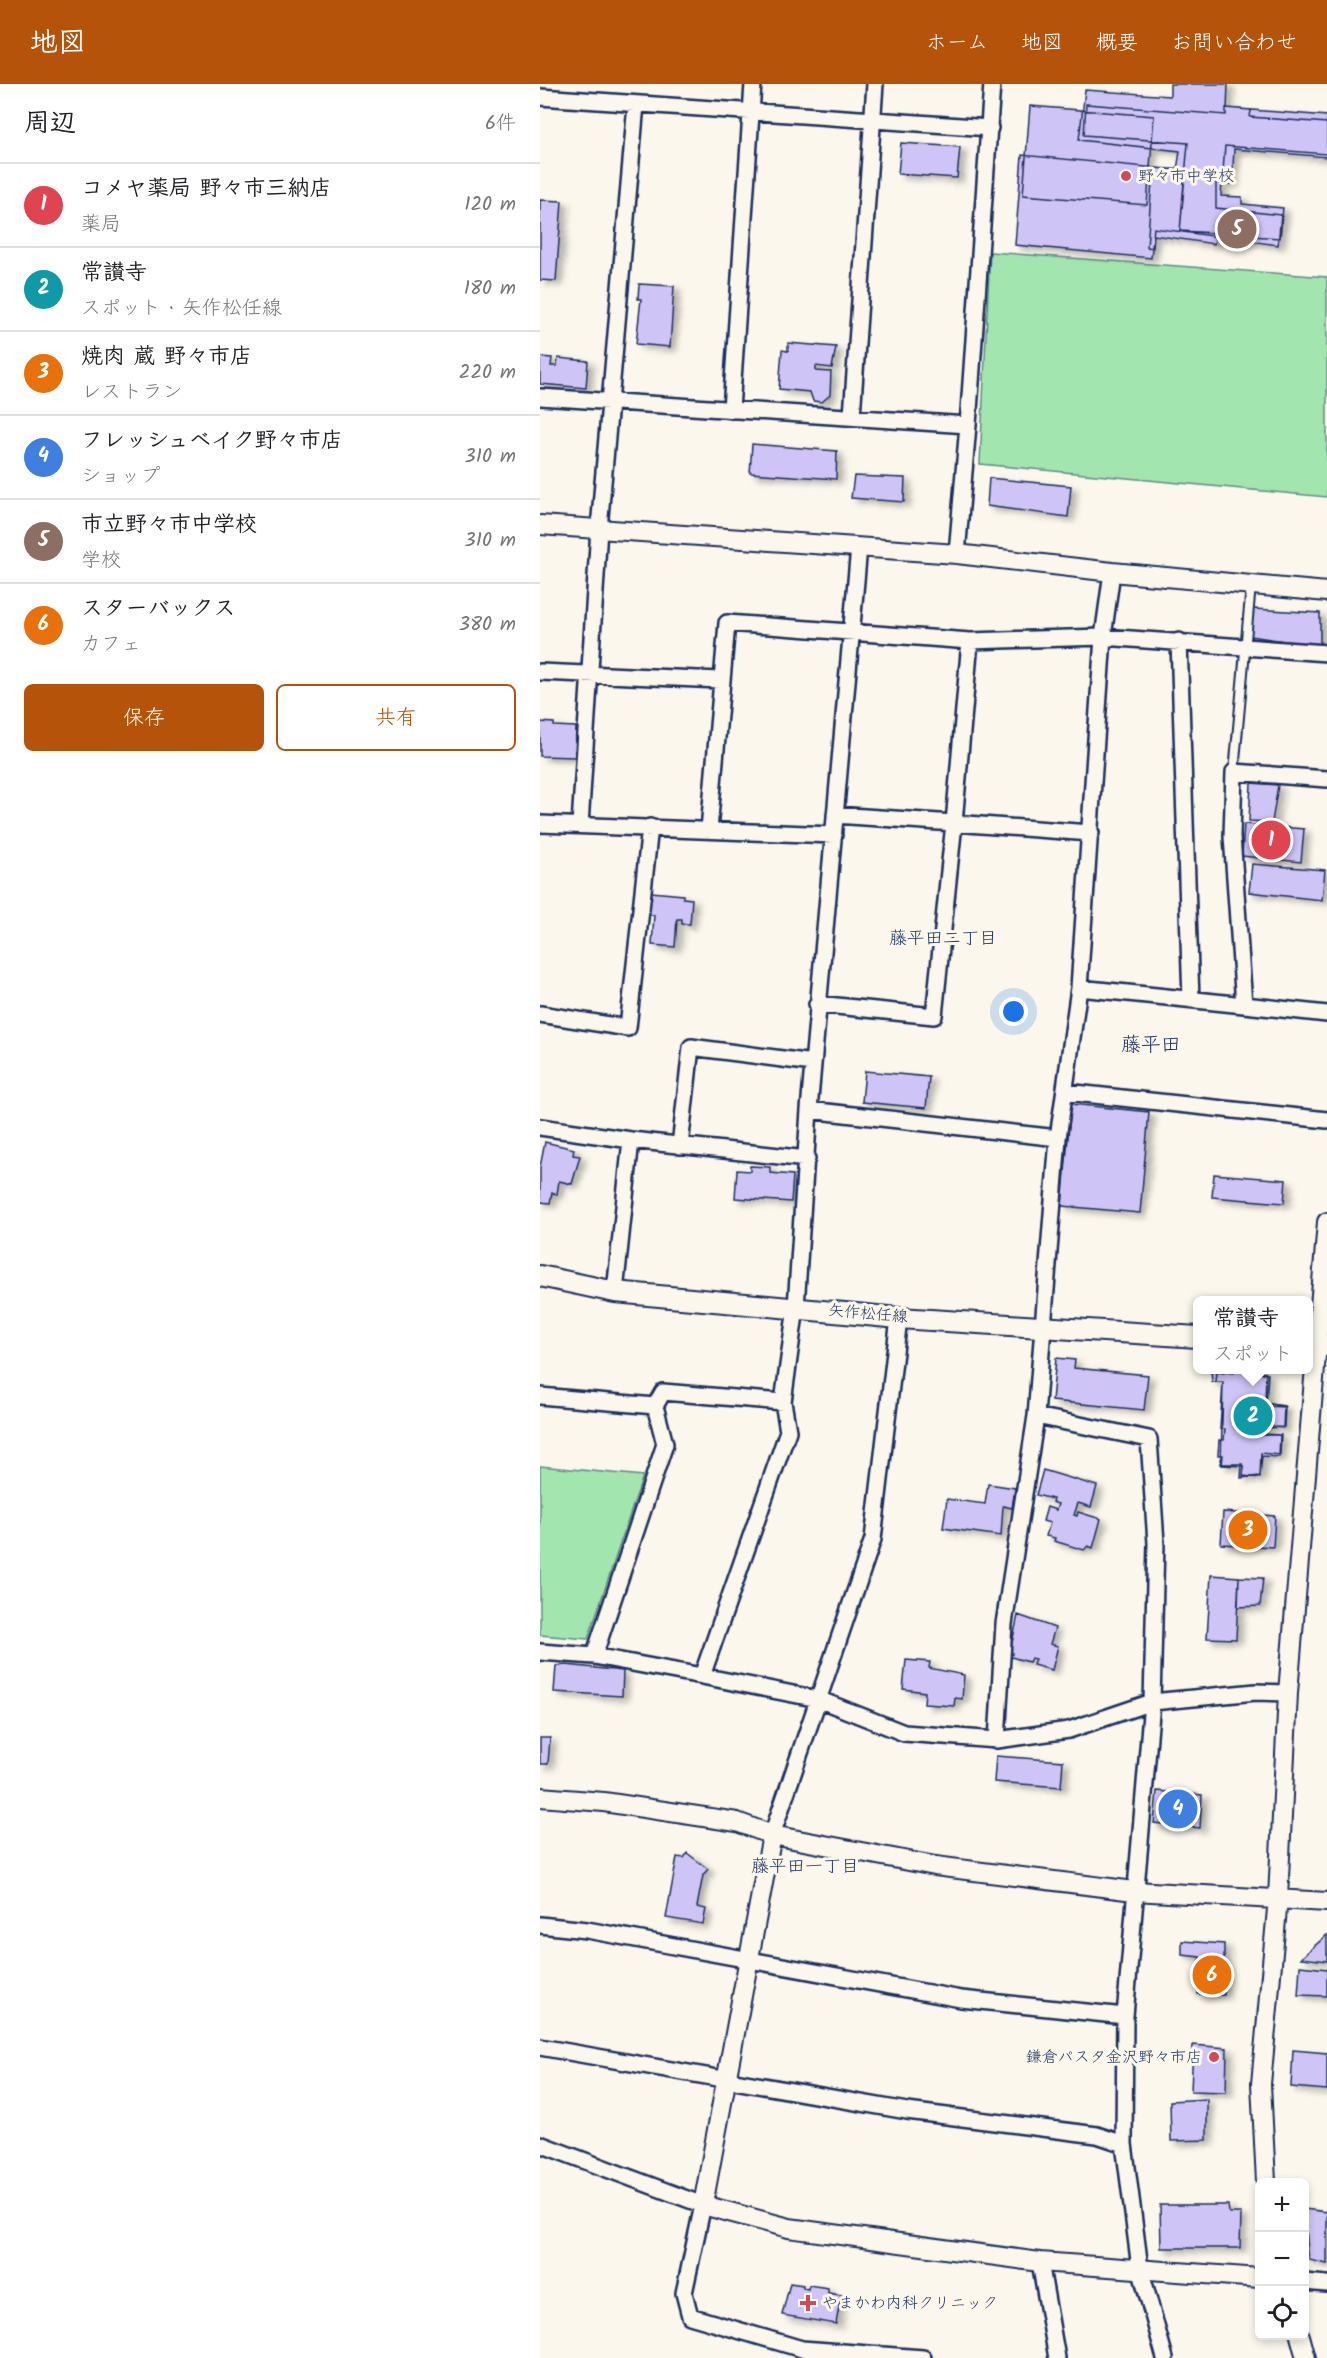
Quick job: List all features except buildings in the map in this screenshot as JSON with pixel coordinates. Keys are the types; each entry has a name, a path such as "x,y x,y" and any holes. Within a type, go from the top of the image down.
{"main road":[{"name":"矢作松任線","path":"540,1276 615,1292 899,1318 1193,1337"}],"street":[{"path":"731,410 753,84"},
{"path":"852,416 875,84"},
{"path":"957,554 992,84"},
{"path":"540,97 990,128"},
{"path":"580,825 599,529 636,104"},
{"path":"540,397 852,416 968,426"},
{"path":"540,525 957,554 1112,572 1327,592"},
{"path":"702,1676 788,1431 783,1402 796,1307 817,1004 859,547"},
{"path":"997,1740 1004,1624 1036,1416 1058,1138 1078,988 1091,833 1103,637 1112,572"},
{"path":"709,830 720,680 727,623 970,641 1103,637 1179,640 1327,653"},
{"path":"1179,640 1191,1000"},
{"path":"817,1004 934,1016 970,641"},
{"path":"540,672 720,680"},
{"path":"1244,1005 1232,836 1234,772 1327,779"},
{"path":"835,815 1091,833"},
{"path":"540,827 580,825 834,835"},
{"path":"540,1014 628,1028 650,827"},
{"path":"1078,988 1327,1014"},
{"path":"680,1146 691,1047 813,1063"},
{"path":"1065,1092 1327,1120"},
{"path":"809,1110 1058,1138"},
{"path":"540,1126 631,1140 807,1159"},
{"path":"615,1292 631,1140"},
{"path":"1266,2178 1262,2084 1278,1898 1288,1693 1327,1222"},
{"path":"899,1318 873,1539 772,1835 684,2293 690,2316 802,2349 923,2358"},
{"path":"594,1656 665,1444 655,1406 663,1392 783,1402"},
{"path":"540,1396 655,1406"},
{"path":"1036,1416 1149,1439 1156,1543 1152,1702 1125,2016 1124,2144 1140,2268 1165,2358"},
{"path":"540,1652 594,1656 818,1699 904,1733 997,1740 1069,1730 1152,1702 1256,1692 1288,1693"},
{"path":"540,1797 603,1802 737,1822 772,1835 935,1866 1134,1891 1327,1902"},
{"path":"540,1925 588,1930 747,1962 961,1999 1125,2016"},
{"path":"540,2047 908,2111 1097,2135 1124,2144"},
{"path":"540,2144 702,2205 789,2228 1040,2262 1255,2278"},
{"path":"1040,2262 1057,2358"},
{"path":"1309,2282 1327,2284"},
{"path":"1301,2340 1306,2358"}],"lane":[{"path":"1234,772 1251,585"}],"green space":[{"path":"990,252 1327,277 1327,497 980,464"},
{"path":"540,1466 643,1476 588,1639 540,1635"}],"place":[{"name":"野々市中学校","path":"1126,176"},
{"name":"市立野々市中学校","path":"1237,229"},
{"name":"コメヤ薬局 野々市三納店","path":"1271,840"},
{"name":"常讃寺","path":"1253,1416"},
{"name":"焼肉 蔵 野々市店","path":"1248,1530"},
{"name":"フレッシュベイク野々市店","path":"1178,1809"},
{"name":"スターバックス","path":"1212,1975"},
{"name":"鎌倉パスタ金沢野々市店","path":"1214,2057"},
{"name":"やまかわ内科クリニック","path":"808,2303"}],"district":[{"name":"藤平田二丁目","path":"943,939"},
{"name":"藤平田","path":"1151,1046"},
{"name":"藤平田一丁目","path":"805,1867"}]}
